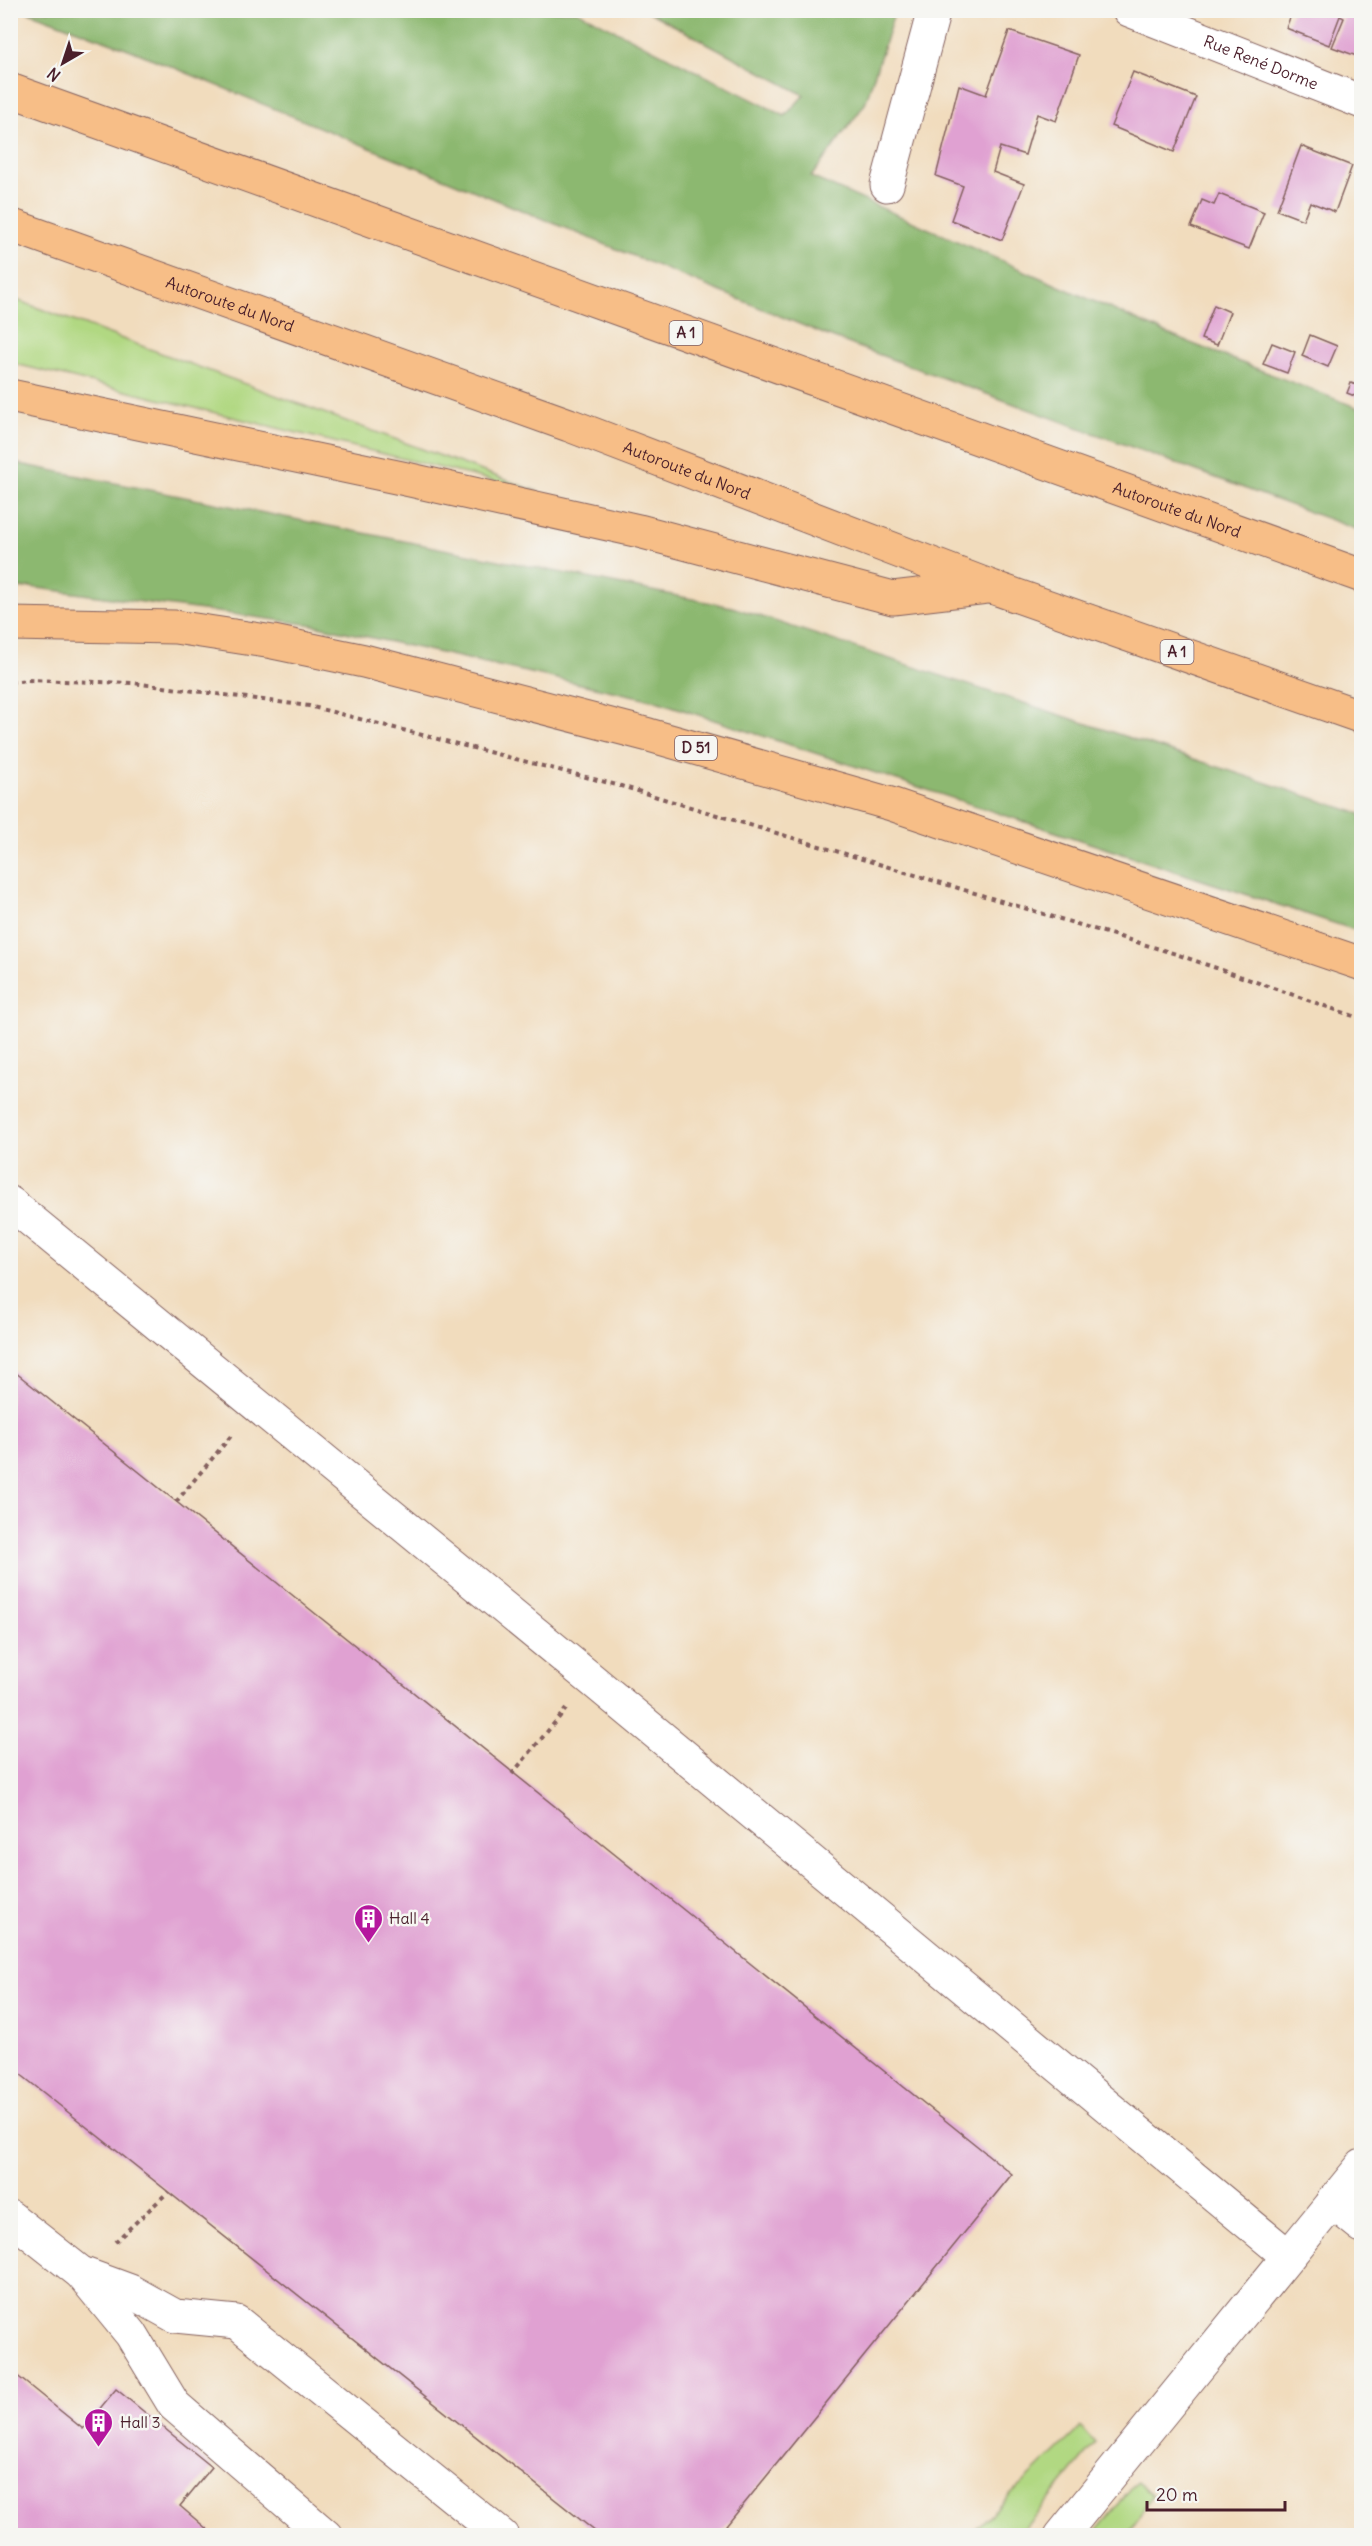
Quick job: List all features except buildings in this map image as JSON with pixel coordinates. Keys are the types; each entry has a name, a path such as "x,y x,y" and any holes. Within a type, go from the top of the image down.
{"main road":[{"name":"Autoroute du Nord","path":"10,90 1362,576"},
{"name":"Autoroute du Nord","path":"10,225 569,425 992,587 1362,717"},
{"path":"10,396 406,479 639,531 893,598 992,587"},
{"name":"D 51","path":"10,624 175,627 273,642 364,661 649,735 891,804 1362,964"}],"street":[{"path":"887,185 934,10"},
{"name":"Rue René Dorme","path":"1129,10 1362,102"},
{"path":"10,1203 591,1679 1288,2256"},
{"path":"1061,2535 1362,2166"},
{"path":"1332,2202 1362,2226"},
{"path":"10,2217 81,2273 131,2334 174,2405 326,2535"},
{"path":"81,2273 130,2291 175,2316 237,2322 502,2535"}],"path":[{"path":"10,682 27,680 133,683 309,706 621,786 1176,954 1362,1019"},
{"path":"176,1502 257,1405"},
{"path":"512,1774 591,1679"},
{"path":"81,2273 168,2192"}],"green space":[{"path":"26,11 577,11 785,116 804,95 647,11 895,11 865,104 811,177 1175,337 1361,409 1361,531 831,337 131,50"},
{"path":"11,298 539,492 11,363"},
{"path":"10,462 732,607 1361,814 1361,932 653,700 314,625 30,587 11,590"},
{"path":"1081,2427 1095,2443 1019,2535 969,2535"},
{"path":"1137,2482 1152,2495 1128,2535 1093,2535"}],"place":[{"name":"Hall 4","path":"368,1944"},
{"name":"Hall 3","path":"99,2448"}]}
